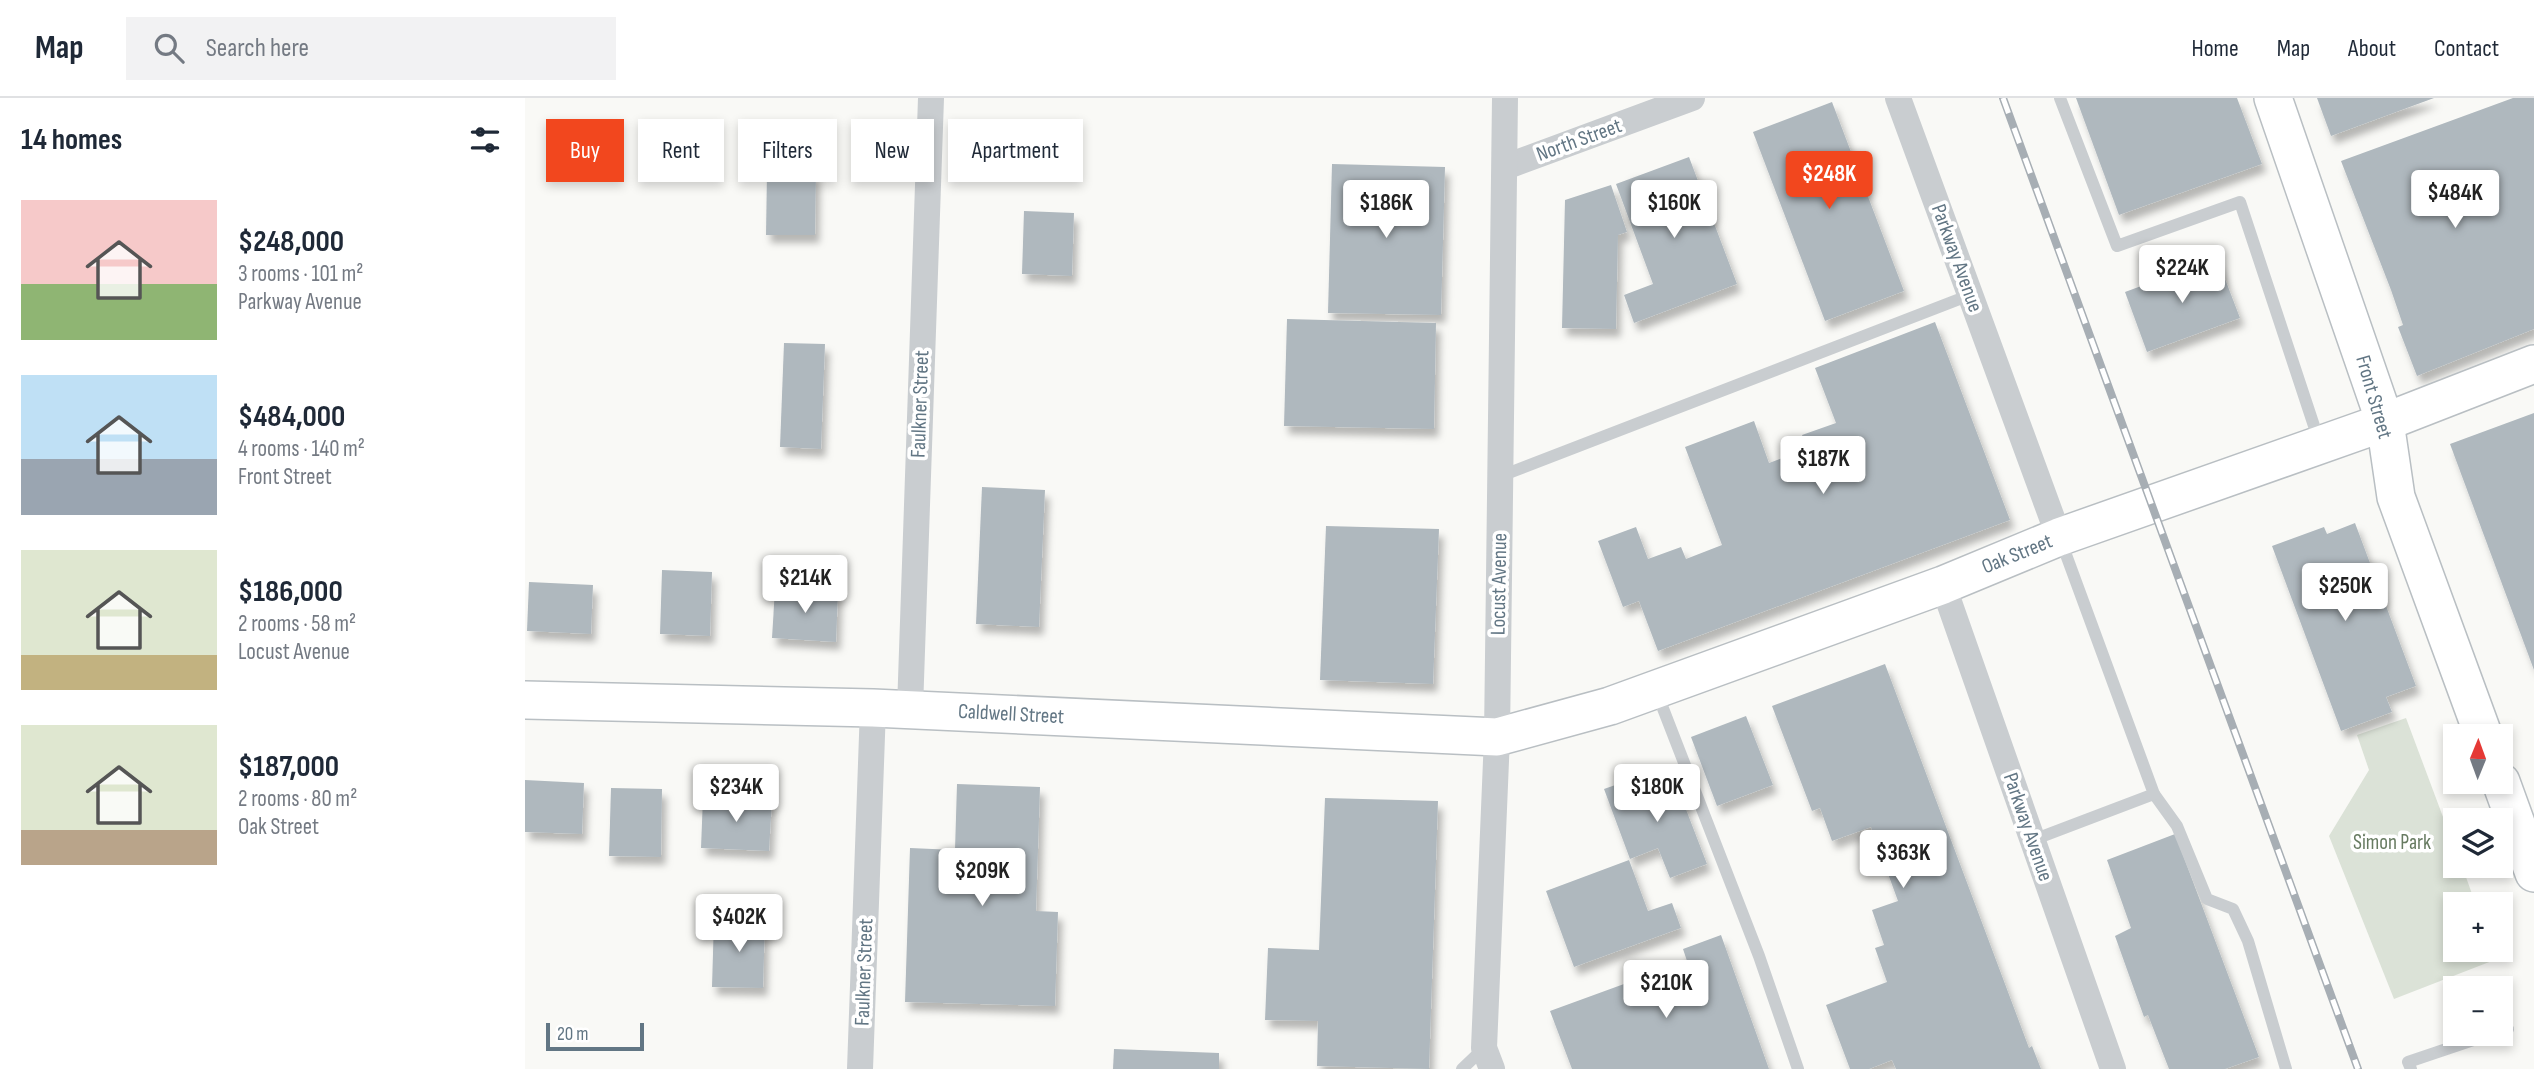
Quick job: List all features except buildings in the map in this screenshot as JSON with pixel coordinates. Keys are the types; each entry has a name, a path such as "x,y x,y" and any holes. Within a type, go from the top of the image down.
{"main road":[{"name":"Front Street","path":"2273,98 2385,422 2396,497 2479,724"},
{"name":"Oak Street","path":"1497,737 1610,706 1943,585 2059,537 2385,422 2534,364"},
{"name":"Caldwell Street","path":"525,700 910,709 1497,737"},
{"path":"2505,794 2534,873"}],"street":[{"name":"Faulkner Street","path":"910,709 931,98"},
{"name":"Locust Avenue","path":"1488,1058 1497,737 1505,98"},
{"name":"North Street","path":"1505,167 1692,98"},
{"name":"Parkway Avenue","path":"1898,98 2059,537"},
{"name":"Parkway Avenue","path":"1943,585 2113,1069"},
{"name":"Faulkner Street","path":"860,1069 873,708"}],"lane":[{"path":"2060,98 2117,246 2240,202 2320,444"},
{"path":"1501,476 1970,295"},
{"path":"2059,537 2154,794 2177,826 2207,899 2233,909 2248,941 2286,1069"},
{"path":"1655,689 1759,956 1798,1069"},
{"path":"2033,840 2154,794"},
{"path":"2411,1069 2408,1062 2455,1046"},
{"path":"1462,1069 1488,1058"}],"green space":[{"name":"Simon Park","path":"2406,718 2443,817 2443,878 2466,878 2471,892 2443,892 2443,962 2489,962 2453,976 2443,976 2443,980 2394,999 2329,836 2369,770 2357,735"}],"railway":[{"path":"2003,98 2358,1069"}]}
